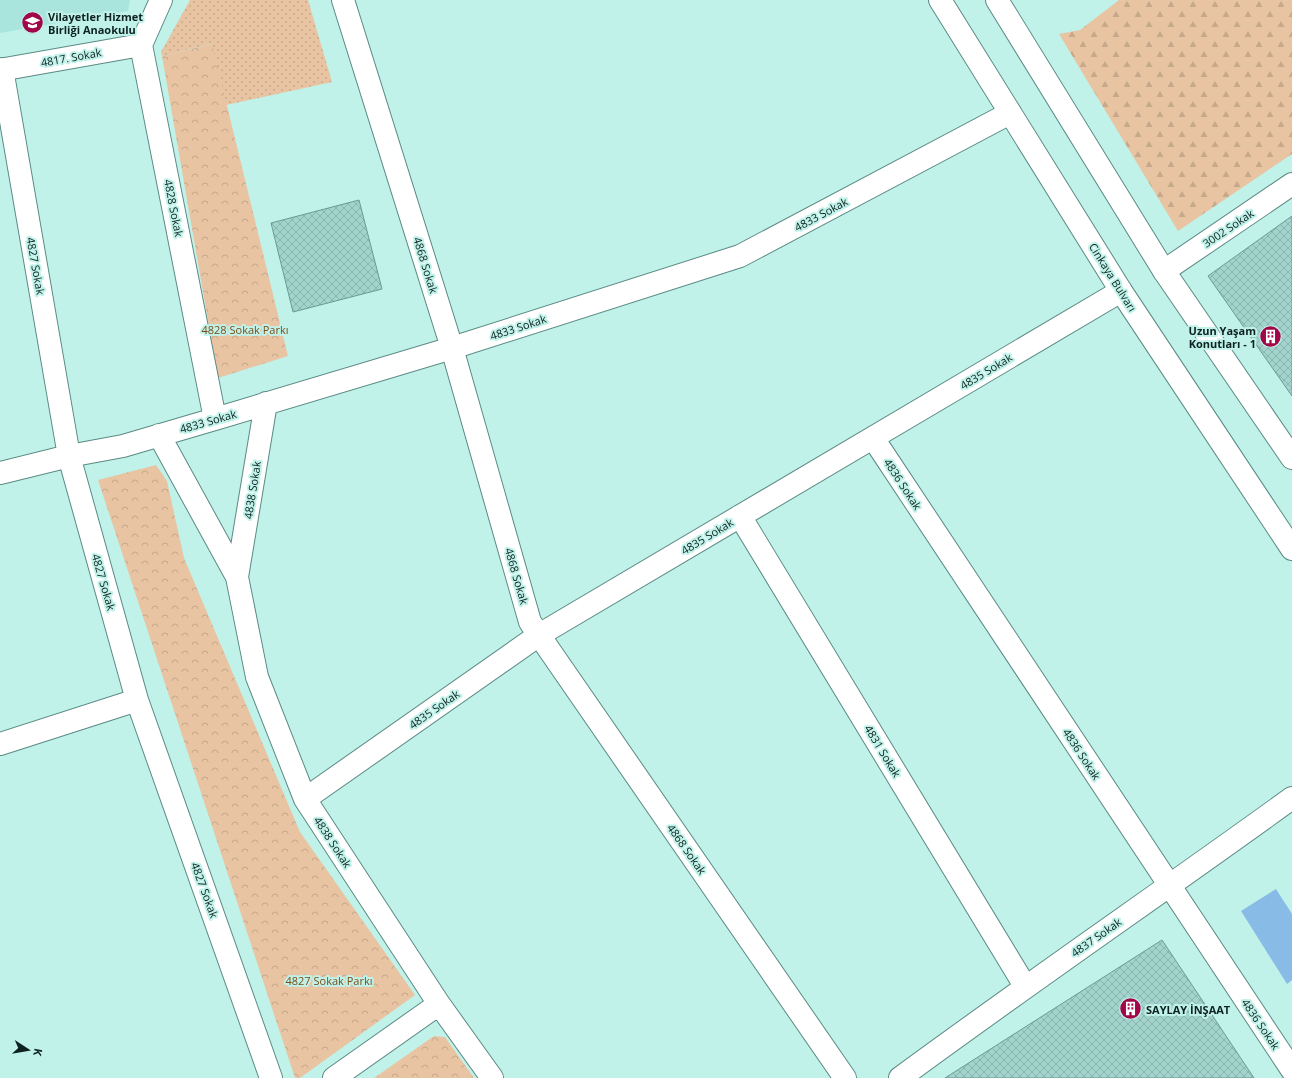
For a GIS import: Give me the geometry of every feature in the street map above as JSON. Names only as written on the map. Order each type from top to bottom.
[{"type":"street","points":[[141,45],[161,0]]},
{"type":"street","name":"4868 Sokak","points":[[343,0],[452,348],[530,622],[845,1078]]},
{"type":"street","name":"Cinkaya Bulvarı","points":[[940,0],[1121,291],[1292,549]]},
{"type":"street","points":[[997,0],[1164,271],[1292,458]]},
{"type":"street","name":"4817. Sokak","points":[[1,70],[141,45]]},
{"type":"street","name":"4828 Sokak","points":[[141,45],[216,419]]},
{"type":"street","name":"4827 Sokak","points":[[1,70],[69,456],[137,700],[271,1078]]},
{"type":"street","name":"4833 Sokak","points":[[0,473],[69,456],[123,446],[216,419],[452,348],[740,256],[1010,113]]},
{"type":"street","name":"3002 Sokak","points":[[1164,271],[1292,184]]},
{"type":"street","name":"4835 Sokak","points":[[305,799],[539,635],[1121,291]]},
{"type":"street","name":"4838 Sokak","points":[[237,577],[266,403]]},
{"type":"street","name":"4838 Sokak","points":[[159,435],[237,577],[257,677],[305,799],[439,1004],[492,1078]]},
{"type":"street","name":"4836 Sokak","points":[[872,438],[1292,1070]]},
{"type":"street","name":"4831 Sokak","points":[[740,516],[1025,986]]},
{"type":"street","points":[[0,744],[137,700]]},
{"type":"street","name":"4837 Sokak","points":[[900,1078],[1025,986],[1292,798]]},
{"type":"street","points":[[334,1078],[439,1004]]},
{"type":"shaded area","name":"Vilayetler Hizmet Birliği Anaokulu","points":[[0,0],[130,0],[128,11],[0,33]]},
{"type":"shaded area","points":[[1276,889],[1292,914],[1292,980],[1287,984],[1241,911]]},
{"type":"green space","points":[[190,0],[308,0],[332,82],[226,105],[211,44],[162,56],[161,52]]},
{"type":"green space","points":[[1119,0],[1292,0],[1292,154],[1178,231],[1059,34],[1080,30]]},
{"type":"green space","name":"4828 Sokak Parkı","points":[[212,44],[288,356],[218,378],[162,56]]},
{"type":"green space","name":"4827 Sokak Parkı","points":[[156,465],[167,481],[184,558],[300,832],[415,995],[300,1078],[295,1078],[98,480]]},
{"type":"green space","points":[[434,1036],[445,1037],[474,1078],[374,1078]]},
{"type":"building","points":[[359,200],[382,289],[293,312],[271,223]]},
{"type":"building","name":"Uzun Yaşam Konutları - 1","points":[[1292,216],[1292,396],[1208,276]]},
{"type":"building","name":"SAYLAY İNŞAAT","points":[[1162,940],[1254,1078],[945,1078]]},
{"type":"place","name":"Vilayetler Hizmet Birliği Anaokulu","points":[[32,22]]},
{"type":"place","name":"Uzun Yaşam Konutları - 1","points":[[1271,336]]},
{"type":"place","name":"SAYLAY İNŞAAT","points":[[1131,1009]]}]
